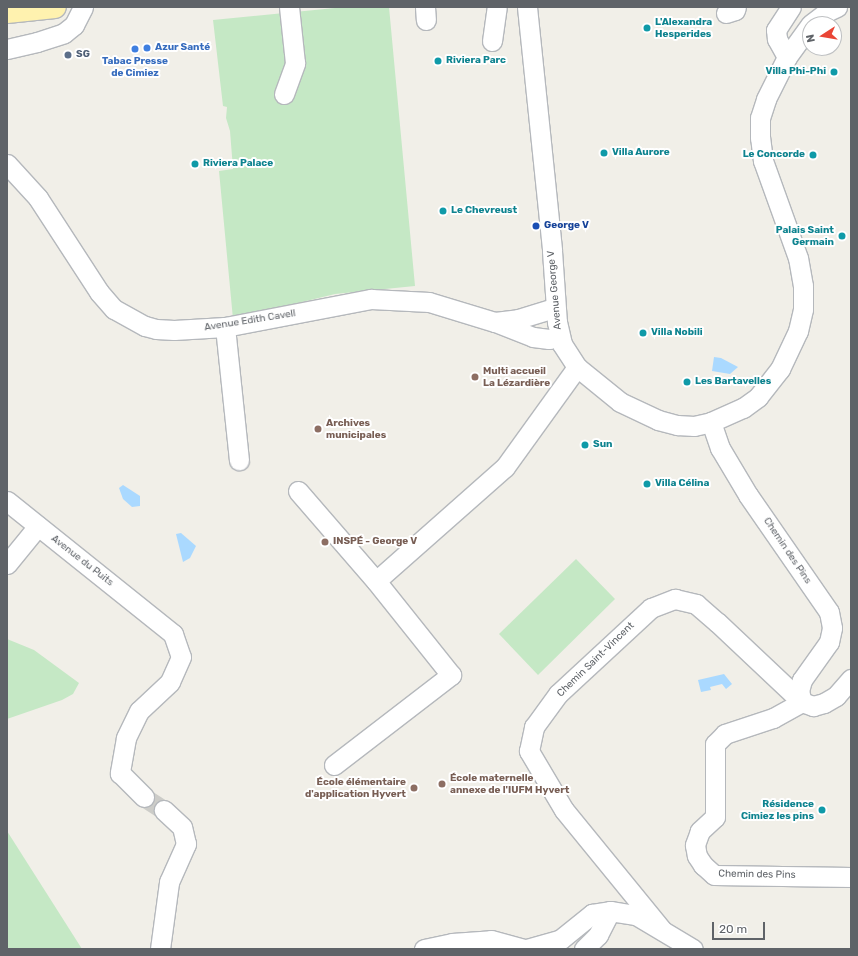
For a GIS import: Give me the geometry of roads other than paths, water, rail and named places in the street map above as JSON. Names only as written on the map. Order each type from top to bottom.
[{"type":"main road","points":[[18,9],[55,7]]},
{"type":"street","points":[[7,49],[54,37],[69,30],[77,20],[83,7]]},
{"type":"street","points":[[284,94],[295,63],[289,7]]},
{"type":"street","points":[[492,41],[497,7]]},
{"type":"street","name":"Avenue George V","points":[[527,7],[552,251],[555,308],[560,337],[568,355],[577,368],[620,402],[658,420],[677,425],[694,426],[711,422],[743,408],[758,397],[780,369],[798,331],[803,309],[803,286],[798,258],[770,184],[763,160],[760,138],[760,118],[766,99],[787,57],[802,35]]},
{"type":"street","points":[[787,57],[777,38],[776,30],[791,7]]},
{"type":"street","name":"Avenue George V","points":[[821,16],[837,7]]},
{"type":"street","name":"Avenue Edith Cavell","points":[[7,164],[38,198],[86,274],[114,309],[134,321],[156,329],[191,330],[225,327],[371,299],[429,302],[495,322],[533,336],[549,339],[560,337]]},
{"type":"street","name":"Avenue Edith Cavell","points":[[495,322],[518,319],[555,308]]},
{"type":"street","points":[[225,327],[239,460]]},
{"type":"street","points":[[376,581],[505,467],[577,368]]},
{"type":"street","name":"Chemin des Pins","points":[[711,422],[720,448],[748,495],[829,612],[832,628],[829,642],[802,680],[799,691],[802,702],[773,718],[725,734],[715,744],[715,817],[700,831],[695,846],[697,856],[703,865],[714,875],[851,877]]},
{"type":"street","points":[[298,491],[376,581],[451,675],[334,765]]},
{"type":"street","name":"Avenue du Puits","points":[[7,501],[173,634],[181,657],[170,682],[139,711],[126,738],[120,773],[144,797]]},
{"type":"street","points":[[7,564],[38,526]]},
{"type":"street","name":"Chemin Saint-Vincent","points":[[662,930],[564,810],[529,751],[534,728],[558,694],[650,608],[675,599],[696,604],[802,702]]},
{"type":"street","points":[[802,702],[813,706],[824,704],[836,696],[851,679]]},
{"type":"street","points":[[160,949],[169,882],[186,844],[182,827],[164,810]]},
{"type":"street","points":[[584,949],[598,935],[610,911]]},
{"type":"street","points":[[424,949],[452,943],[494,944],[526,949],[562,939],[592,914],[610,911],[636,915],[690,948]]},
{"type":"water","points":[[714,357],[721,358],[738,367],[730,374],[712,371]]},
{"type":"water","points":[[123,485],[140,496],[140,506],[132,507],[123,499],[119,488]]},
{"type":"water","points":[[181,533],[196,546],[190,558],[183,562],[176,534]]},
{"type":"water","points":[[724,674],[732,684],[726,689],[722,684],[710,687],[711,690],[701,692],[698,680]]},
{"type":"tunnel","points":[[144,797],[164,810]]},
{"type":"place","name":"L'Alexandra Hesperides","points":[[647,28]]},
{"type":"place","name":"Azur Santé","points":[[147,48]]},
{"type":"place","name":"Tabac Presse de Cimiez","points":[[135,49]]},
{"type":"place","name":"SG","points":[[68,55]]},
{"type":"place","name":"Riviera Parc","points":[[438,61]]},
{"type":"place","name":"Villa Phi-Phi","points":[[834,72]]},
{"type":"place","name":"Villa Aurore","points":[[604,153]]},
{"type":"place","name":"Le Concorde","points":[[813,155]]},
{"type":"place","name":"Riviera Palace","points":[[195,164]]},
{"type":"place","name":"Le Chevreust","points":[[443,211]]},
{"type":"place","name":"George V","points":[[536,226]]},
{"type":"place","name":"Palais Saint Germain","points":[[842,236]]},
{"type":"place","name":"Villa Nobili","points":[[643,333]]},
{"type":"place","name":"Multi accueil La Lézardière","points":[[475,377]]},
{"type":"place","name":"Les Bartavelles","points":[[687,382]]},
{"type":"place","name":"Archives municipales","points":[[318,429]]},
{"type":"place","name":"Sun","points":[[585,445]]},
{"type":"place","name":"Villa Célina","points":[[647,484]]},
{"type":"place","name":"INSPÉ - George V","points":[[325,542]]},
{"type":"place","name":"École maternelle annexe de l'IUFM Hyvert","points":[[442,784]]},
{"type":"place","name":"École élémentaire d'application Hyvert","points":[[414,788]]},
{"type":"place","name":"Résidence Cimiez les pins","points":[[822,810]]}]
